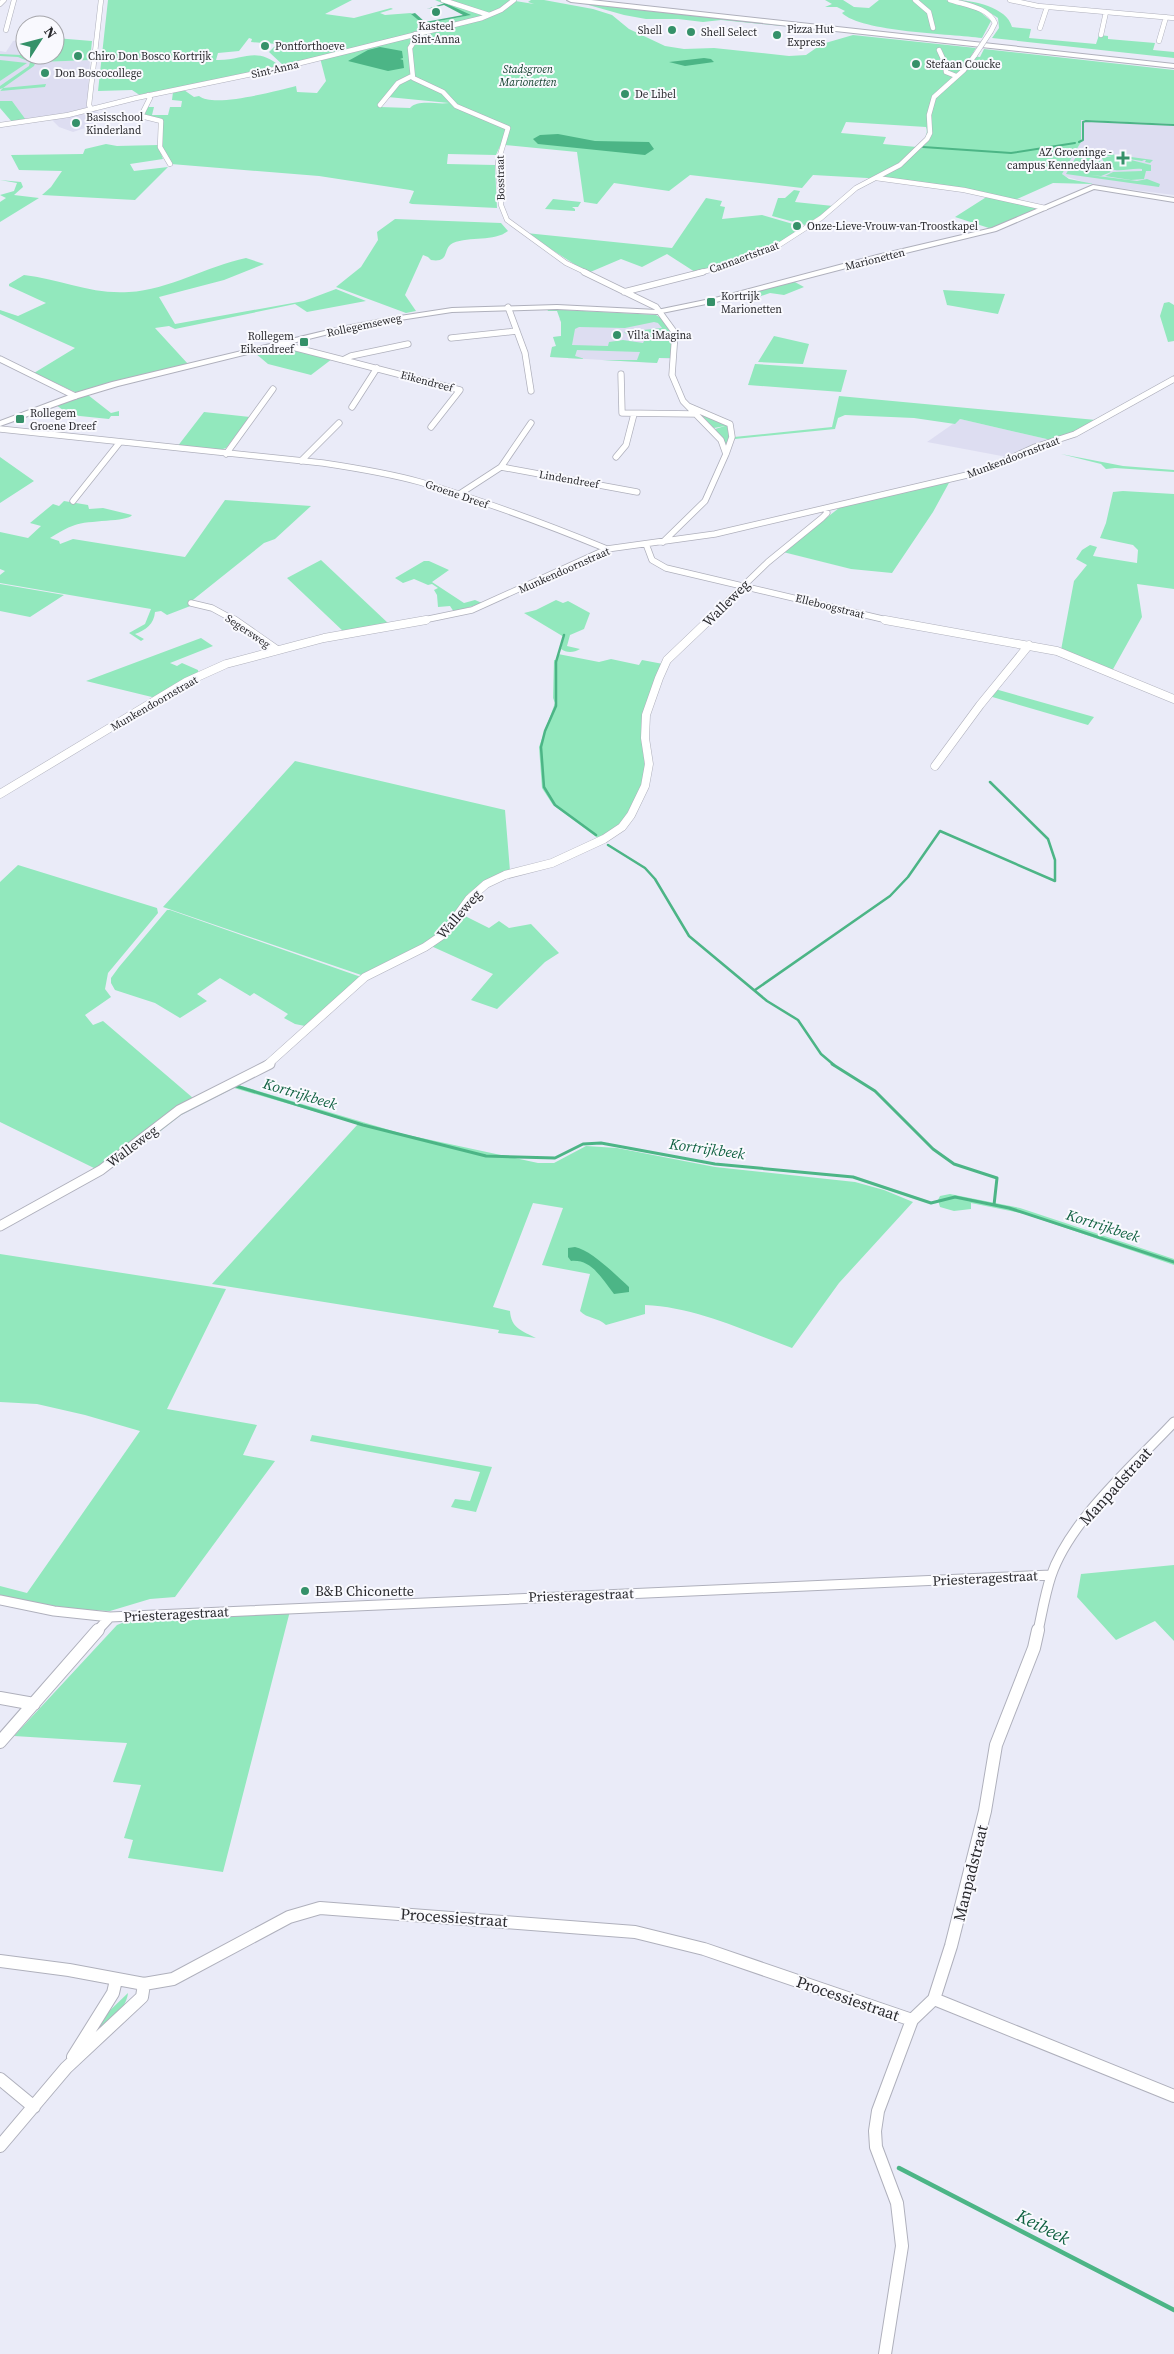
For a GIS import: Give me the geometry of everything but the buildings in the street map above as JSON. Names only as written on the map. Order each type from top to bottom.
[{"type":"highway","points":[[566,0],[891,33],[1174,66]]},
{"type":"highway","points":[[606,0],[931,32],[1174,62]]},
{"type":"highway","points":[[852,34],[931,32]]},
{"type":"street","points":[[0,4],[4,0]]},
{"type":"street","points":[[6,30],[14,0]]},
{"type":"street","points":[[0,125],[91,107],[101,0]]},
{"type":"street","points":[[443,0],[489,16]]},
{"type":"street","name":"Sint-Anna","points":[[91,107],[280,69],[326,54],[489,16],[514,0]]},
{"type":"street","points":[[915,0],[927,9],[931,32]]},
{"type":"street","name":"Cannaertstraat","points":[[624,292],[726,266],[779,245],[822,218],[856,188],[900,166],[927,139],[930,133],[929,115],[932,101],[938,91],[975,56],[995,23],[990,14],[950,0]]},
{"type":"street","points":[[1010,0],[1048,7],[1174,18]]},
{"type":"street","points":[[1040,28],[1048,7]]},
{"type":"street","points":[[1101,35],[1106,12]]},
{"type":"street","points":[[1158,41],[1166,18]]},
{"type":"street","points":[[380,105],[398,83],[412,76],[410,48],[417,37],[415,34]]},
{"type":"street","points":[[939,50],[945,63],[946,72],[956,76]]},
{"type":"street","name":"Bosstraat","points":[[412,76],[443,92],[453,104],[481,118],[508,128],[498,153],[501,205],[507,220],[566,263],[656,307],[660,312]]},
{"type":"street","points":[[148,96],[150,98],[141,116],[161,121],[160,147],[170,164]]},
{"type":"street","points":[[876,178],[964,190],[1045,208]]},
{"type":"street","name":"Marionetten","points":[[660,312],[716,300],[880,257],[994,230],[1085,190],[1096,189],[1148,198],[1151,203],[1164,200],[1174,202]]},
{"type":"street","points":[[508,307],[525,353],[531,391]]},
{"type":"street","name":"Rollegemseweg","points":[[1,425],[76,396],[281,344],[386,320],[452,310],[508,307],[660,312]]},
{"type":"street","points":[[660,312],[675,333],[672,375],[678,394],[686,405],[721,440],[726,454]]},
{"type":"street","points":[[451,338],[517,331]]},
{"type":"street","name":"Eikendreef","points":[[281,344],[460,390],[430,427]]},
{"type":"street","points":[[343,360],[351,356],[408,344]]},
{"type":"street","points":[[0,359],[76,396]]},
{"type":"street","points":[[352,407],[377,368]]},
{"type":"street","points":[[621,374],[622,414],[695,414]]},
{"type":"street","name":"Munkendoornstraat","points":[[0,794],[186,682],[226,664],[324,638],[464,612],[498,599],[607,549],[715,534],[826,510],[989,468],[1035,447],[1081,431],[1174,379]]},
{"type":"street","points":[[226,454],[273,389]]},
{"type":"street","points":[[663,542],[705,501],[724,463],[732,437],[730,424],[686,405]]},
{"type":"street","points":[[616,457],[626,445],[634,414]]},
{"type":"street","points":[[300,460],[340,422]]},
{"type":"street","points":[[458,495],[501,466],[532,423]]},
{"type":"street","name":"Groene Dreef","points":[[1,425],[27,432],[226,454],[300,460],[374,471],[420,482],[569,533],[607,549]]},
{"type":"street","points":[[73,501],[120,442]]},
{"type":"street","name":"Lindendreef","points":[[501,466],[637,492]]},
{"type":"street","name":"Walleweg","points":[[0,1226],[101,1170],[179,1110],[271,1063],[365,977],[425,947],[444,934],[466,903],[486,884],[505,875],[552,863],[604,839],[622,827],[631,815],[646,786],[649,764],[644,738],[646,715],[659,678],[668,660],[774,556],[822,518],[828,512],[826,510]]},
{"type":"street","name":"Elleboogstraat","points":[[646,544],[654,564],[886,620],[1057,651],[1174,700]]},
{"type":"street","name":"Segersweg","points":[[191,603],[204,605],[227,615],[276,650]]},
{"type":"street","points":[[935,766],[980,705],[1029,645]]},
{"type":"street","name":"Manpadstraat","points":[[885,2354],[902,2246],[896,2203],[876,2146],[875,2131],[878,2110],[912,2020],[934,1999],[951,1946],[986,1811],[996,1745],[1034,1648],[1051,1575],[1070,1538],[1090,1512],[1174,1422]]},
{"type":"street","name":"Priesteragestraat","points":[[0,1600],[54,1610],[110,1617],[607,1594],[809,1587],[1038,1574],[1051,1575]]},
{"type":"street","name":"Priesteragestraat","points":[[0,1742],[110,1617]]},
{"type":"street","points":[[0,1698],[34,1704]]},
{"type":"street","name":"Processiestraat","points":[[0,1961],[69,1970],[144,1984],[173,1979],[289,1917],[320,1908],[635,1932],[704,1949],[912,2020]]},
{"type":"street","points":[[0,2146],[66,2068],[113,1993],[116,1980]]},
{"type":"street","points":[[66,2068],[142,1997],[144,1984]]},
{"type":"street","points":[[934,1999],[1174,2096]]},
{"type":"street","points":[[0,2080],[34,2107]]},
{"type":"shaded area","points":[[445,3],[471,15],[423,24],[411,14],[415,13],[425,22],[463,15],[444,5],[427,9]]},
{"type":"shaded area","name":"Don Boscocollege","points":[[15,41],[15,65],[65,65],[65,61],[90,60],[87,109],[26,120],[6,102],[0,101],[0,91],[18,87],[0,90],[0,51],[6,52]]},
{"type":"shaded area","points":[[380,47],[402,51],[403,58],[400,59],[403,60],[404,68],[388,71],[348,61],[368,50]]},
{"type":"shaded area","points":[[711,59],[714,62],[685,66],[669,62]]},
{"type":"shaded area","name":"Basisschool Kinderland","points":[[94,110],[109,120],[85,125],[88,127],[73,132],[59,127],[51,119]]},
{"type":"shaded area","name":"AZ Groeninge - campus Kennedylaan","points":[[1081,120],[1174,124],[1174,195],[1094,185],[1064,176],[1062,174],[1081,142]]},
{"type":"shaded area","points":[[558,134],[595,141],[649,142],[654,149],[645,155],[538,144],[533,139],[540,135]]},
{"type":"shaded area","name":"Vil!a iMagina","points":[[605,311],[653,314],[661,318],[670,359],[659,358],[657,363],[550,357],[552,347],[556,346],[553,337],[561,336],[561,322],[559,319]]},
{"type":"shaded area","points":[[960,419],[1051,440],[1007,457],[927,442]]},
{"type":"shaded area","points":[[575,1247],[588,1253],[603,1264],[629,1287],[629,1292],[614,1294],[601,1276],[591,1267],[585,1263],[571,1261],[568,1257],[568,1248]]},
{"type":"green space","name":"Stadsgroen Marionetten","points":[[108,0],[352,0],[325,14],[354,18],[391,8],[393,9],[380,13],[385,15],[411,13],[423,24],[470,15],[435,0],[509,0],[534,4],[528,2],[531,0],[544,0],[593,9],[612,15],[629,29],[665,46],[684,49],[714,48],[789,56],[806,55],[822,44],[853,35],[976,48],[971,56],[980,57],[984,49],[1174,70],[1174,124],[1081,120],[1081,142],[1062,174],[1069,179],[1094,184],[1053,183],[1015,200],[885,179],[813,175],[802,188],[690,175],[669,191],[614,183],[597,204],[584,202],[577,152],[505,145],[500,146],[496,155],[448,154],[447,164],[495,165],[497,208],[412,204],[409,203],[414,191],[319,176],[171,164],[161,147],[163,122],[144,115],[148,107],[154,107],[152,115],[168,115],[170,107],[181,107],[182,101],[172,100],[173,92],[184,90],[194,97],[199,96],[218,100],[246,97],[296,86],[297,92],[317,93],[326,81],[320,58],[284,66],[269,52],[277,44],[251,42],[252,39],[249,38],[239,51],[218,53],[216,60],[257,55],[272,60],[281,67],[141,96],[132,90],[98,91]],"holes":[[[388,97],[449,103],[423,103],[413,105],[410,108],[380,107]],[[846,122],[926,127],[927,133],[917,147],[883,144],[886,137],[841,133]]]},
{"type":"green space","points":[[825,0],[843,0],[854,7],[869,8],[879,0],[946,0],[978,10],[991,21],[982,38],[908,31],[868,24],[852,19],[842,13],[845,11],[837,7],[825,7],[832,4]]},
{"type":"green space","points":[[955,0],[979,3],[996,10],[1009,20],[1012,27],[1031,29],[1029,38],[1096,44],[1099,35],[1108,36],[1108,39],[1155,43],[1153,50],[1174,52],[1174,58],[992,38],[999,28],[998,18],[986,10]]},
{"type":"green space","points":[[585,4],[824,30],[721,20],[703,22],[678,19],[646,19]]},
{"type":"green space","points":[[65,39],[92,41],[90,60],[65,61]]},
{"type":"green space","points":[[0,54],[15,55],[15,57],[0,56]]},
{"type":"green space","points":[[0,60],[15,62],[15,65],[24,65],[0,81]]},
{"type":"green space","points":[[34,65],[0,89],[0,86],[29,66]]},
{"type":"green space","points":[[46,84],[45,87],[0,91],[3,88]]},
{"type":"green space","points":[[0,101],[12,101],[26,120],[12,122],[0,108]]},
{"type":"green space","points":[[106,144],[117,146],[158,145],[163,159],[130,164],[134,171],[168,167],[135,200],[42,195],[51,187],[62,171],[19,170],[11,155],[83,154],[85,149]]},
{"type":"green space","points":[[1080,150],[1153,160],[1150,163],[1145,162],[1146,160],[1123,158],[1151,165],[1151,171],[1146,171],[1144,179],[1131,180],[1105,176],[1113,172],[1142,171],[1142,169],[1114,170],[1105,164],[1102,158],[1112,156],[1102,156],[1106,155],[1101,154],[1098,157],[1102,164],[1096,165],[1104,167],[1111,172],[1101,176],[1090,175],[1137,181],[1147,179],[1160,184],[1159,187],[1066,174]]},
{"type":"green space","points":[[0,180],[21,182],[23,187],[14,195],[39,198],[0,222],[0,202],[6,198],[0,195],[14,191],[17,183]]},
{"type":"green space","points":[[794,190],[800,191],[795,202],[833,206],[805,225],[772,216],[778,198],[785,198]]},
{"type":"green space","points":[[988,196],[1039,208],[992,229],[955,217]]},
{"type":"green space","points":[[706,198],[722,201],[720,206],[725,207],[722,219],[762,215],[793,224],[794,228],[800,228],[789,237],[764,251],[737,261],[695,272],[667,254],[642,267],[621,259],[588,273],[526,233],[672,248]]},
{"type":"green space","points":[[553,199],[581,202],[578,207],[572,207],[575,211],[545,209]]},
{"type":"green space","points":[[395,219],[501,223],[508,231],[496,237],[453,243],[441,259],[431,260],[423,255],[405,295],[416,311],[406,313],[336,287],[361,267],[378,240],[377,232]]},
{"type":"green space","points":[[246,258],[264,264],[224,280],[159,297],[175,324],[304,301],[336,289],[366,301],[307,312],[295,304],[175,329],[169,326],[155,328],[188,364],[77,393],[34,373],[75,348],[0,314],[0,310],[18,316],[46,303],[9,286],[9,284],[24,275],[89,289],[129,292],[159,287],[217,266]]},
{"type":"green space","points":[[793,281],[804,287],[784,295],[770,293],[755,298],[748,294]]},
{"type":"green space","points":[[943,290],[1005,294],[998,314],[947,305]]},
{"type":"green space","points":[[1169,302],[1174,305],[1174,341],[1168,342],[1160,316],[1164,303]]},
{"type":"green space","name":"Vil!a iMagina","points":[[547,309],[656,315],[661,318],[674,334],[671,358],[659,358],[657,363],[602,360],[637,360],[640,352],[577,350],[575,356],[585,359],[550,357],[552,347],[556,346],[553,337],[561,336],[561,322],[557,311],[548,311]],"holes":[[[654,322],[658,323],[662,328],[624,332],[629,336],[645,339],[643,343],[623,340],[609,342],[608,346],[572,345],[575,329],[579,327],[625,328]]]},
{"type":"green space","points":[[774,336],[809,344],[803,364],[758,362]]},
{"type":"green space","points":[[281,347],[332,359],[311,375],[268,364],[255,353]]},
{"type":"green space","points":[[755,364],[847,370],[841,392],[748,385]]},
{"type":"green space","points":[[88,395],[111,413],[119,411],[119,416],[111,416],[109,419],[70,415],[56,405]]},
{"type":"green space","points":[[839,396],[1096,420],[1071,434],[1051,440],[960,419],[955,424],[914,418],[845,415],[838,418],[835,429],[735,439],[734,437],[832,427]]},
{"type":"green space","points":[[695,409],[726,422],[731,434],[727,446],[715,429],[725,426],[714,428]]},
{"type":"green space","points":[[204,412],[250,417],[226,448],[220,450],[177,447]]},
{"type":"green space","points":[[1061,454],[1123,466],[1174,470],[1174,472],[1106,469],[1101,464]]},
{"type":"green space","points":[[0,457],[34,481],[0,503]]},
{"type":"green space","points":[[950,481],[933,512],[892,573],[851,569],[783,552],[839,508],[892,493]]},
{"type":"green space","points":[[1113,492],[1174,494],[1174,589],[1137,584],[1142,617],[1112,671],[1061,650],[1074,581],[1087,565],[1076,559],[1082,550],[1090,545],[1097,547],[1093,556],[1137,563],[1138,550],[1133,545],[1100,538],[1106,523]]},
{"type":"green space","points":[[225,500],[311,506],[275,539],[264,543],[189,603],[193,605],[167,615],[161,611],[155,612],[149,626],[135,634],[144,639],[141,641],[129,633],[145,624],[151,609],[0,583],[0,575],[5,571],[0,569],[0,532],[28,538],[41,526],[30,523],[53,504],[59,506],[64,501],[88,505],[89,509],[103,508],[132,515],[123,519],[88,522],[72,526],[50,538],[59,541],[60,544],[73,539],[185,557]]},
{"type":"green space","points":[[321,560],[389,624],[344,632],[287,578]]},
{"type":"green space","points":[[424,561],[429,561],[449,570],[432,582],[464,603],[475,600],[482,603],[454,612],[450,606],[438,607],[437,595],[434,590],[438,588],[432,584],[428,585],[414,579],[403,583],[395,578]]},
{"type":"green space","points":[[0,584],[64,595],[30,617],[0,611]]},
{"type":"green space","points":[[556,600],[563,603],[568,601],[590,613],[584,629],[570,635],[567,646],[580,649],[573,652],[561,649],[564,637],[524,613],[536,610]]},
{"type":"green space","points":[[201,638],[213,646],[170,663],[177,666],[182,663],[198,670],[198,673],[156,698],[86,681]]},
{"type":"green space","points":[[558,654],[599,662],[611,659],[639,665],[642,660],[663,664],[642,722],[641,736],[645,766],[641,789],[621,824],[599,839],[553,805],[542,788],[539,747],[555,703],[553,698],[554,660],[557,660]]},
{"type":"green space","points":[[995,689],[1094,717],[1088,725],[989,696]]},
{"type":"green space","points":[[295,761],[505,810],[510,871],[490,878],[469,893],[435,938],[364,976],[163,907]]},
{"type":"green space","points":[[18,865],[157,908],[158,913],[108,973],[105,989],[111,997],[85,1015],[93,1025],[103,1021],[193,1098],[96,1169],[0,1122],[0,882]]},
{"type":"green space","points":[[167,910],[361,977],[305,1026],[295,1024],[284,1018],[288,1014],[254,993],[250,996],[220,978],[197,994],[207,1001],[180,1018],[155,1003],[115,990],[111,983],[111,978],[119,967]]},
{"type":"green space","points":[[463,915],[489,928],[499,921],[509,928],[531,924],[559,953],[545,962],[497,1009],[471,1000],[493,974],[431,946],[451,931]]},
{"type":"green space","points":[[235,1084],[403,1134],[538,1163],[554,1163],[586,1146],[617,1148],[715,1167],[855,1182],[884,1190],[913,1202],[839,1283],[792,1348],[720,1321],[683,1310],[645,1305],[645,1314],[606,1325],[586,1315],[580,1311],[590,1274],[542,1265],[563,1208],[533,1203],[493,1307],[510,1311],[515,1325],[536,1338],[498,1333],[499,1330],[212,1284],[358,1124],[234,1088],[181,1115],[117,1165],[114,1164],[179,1113]]},
{"type":"green space","points":[[950,1194],[1020,1208],[1174,1259],[1174,1265],[1025,1214],[971,1203],[971,1209],[954,1211],[940,1207],[938,1200],[940,1196]]},
{"type":"green space","points":[[0,1254],[226,1289],[167,1409],[257,1425],[243,1455],[275,1461],[175,1597],[150,1599],[110,1611],[66,1609],[0,1596],[0,1586],[27,1593],[140,1431],[85,1415],[37,1404],[0,1402]]},
{"type":"green space","points":[[312,1435],[492,1467],[476,1512],[451,1507],[455,1499],[470,1501],[480,1472],[310,1441]]},
{"type":"green space","points":[[1174,1565],[1174,1641],[1155,1621],[1116,1640],[1077,1597],[1081,1574]]},
{"type":"green space","points":[[290,1611],[223,1872],[128,1858],[133,1840],[124,1838],[141,1785],[113,1782],[127,1743],[14,1736],[117,1625],[127,1621]]},
{"type":"green space","points":[[128,1993],[123,2007],[89,2041],[103,2017]]},
{"type":"waterway","points":[[1079,142],[1083,140],[1083,122],[1086,121],[1174,125]]},
{"type":"waterway","points":[[923,147],[1011,153],[1075,143]]},
{"type":"waterway","points":[[564,635],[556,662],[556,706],[545,731],[541,747],[544,787],[555,805],[596,835]]},
{"type":"waterway","points":[[755,990],[890,896],[908,877],[940,831],[1055,881],[1055,860],[1048,839],[990,782]]},
{"type":"waterway","points":[[608,845],[645,868],[655,879],[689,936],[767,1001],[798,1020],[821,1054],[834,1065]]},
{"type":"waterway","points":[[832,1064],[875,1091],[933,1149],[954,1164],[997,1178],[994,1205]]},
{"type":"waterway","name":"Kortrijkbeek","points":[[236,1086],[363,1125],[486,1156],[555,1158],[583,1144],[601,1143],[715,1164],[853,1177],[931,1203],[955,1197],[994,1205]]},
{"type":"waterway","name":"Kortrijkbeek","points":[[994,1205],[1009,1208],[1174,1262]]},
{"type":"waterway","name":"Keibeek","points":[[899,2168],[1174,2310]]},
{"type":"place","name":"Kasteel Sint-Anna","points":[[436,12]]},
{"type":"place","name":"Shell","points":[[672,30]]},
{"type":"place","name":"Shell Select","points":[[691,32]]},
{"type":"place","name":"Pizza Hut Express","points":[[777,35]]},
{"type":"place","name":"Pontforthoeve","points":[[265,46]]},
{"type":"place","name":"Chiro Don Bosco Kortrijk","points":[[78,56]]},
{"type":"place","name":"Stefaan Coucke","points":[[916,64]]},
{"type":"place","name":"Don Boscocollege","points":[[45,73]]},
{"type":"place","name":"De Libel","points":[[625,94]]},
{"type":"place","name":"Basisschool Kinderland","points":[[76,123]]},
{"type":"place","name":"AZ Groeninge - campus Kennedylaan","points":[[1123,158]]},
{"type":"place","name":"Onze-Lieve-Vrouw-van-Troostkapel","points":[[797,226]]},
{"type":"place","name":"Kortrijk Marionetten","points":[[711,302]]},
{"type":"place","name":"Vil!a iMagina","points":[[617,335]]},
{"type":"place","name":"Rollegem Eikendreef","points":[[304,342]]},
{"type":"place","name":"Rollegem Groene Dreef","points":[[20,419]]},
{"type":"place","name":"B&B Chiconette","points":[[305,1591]]}]
